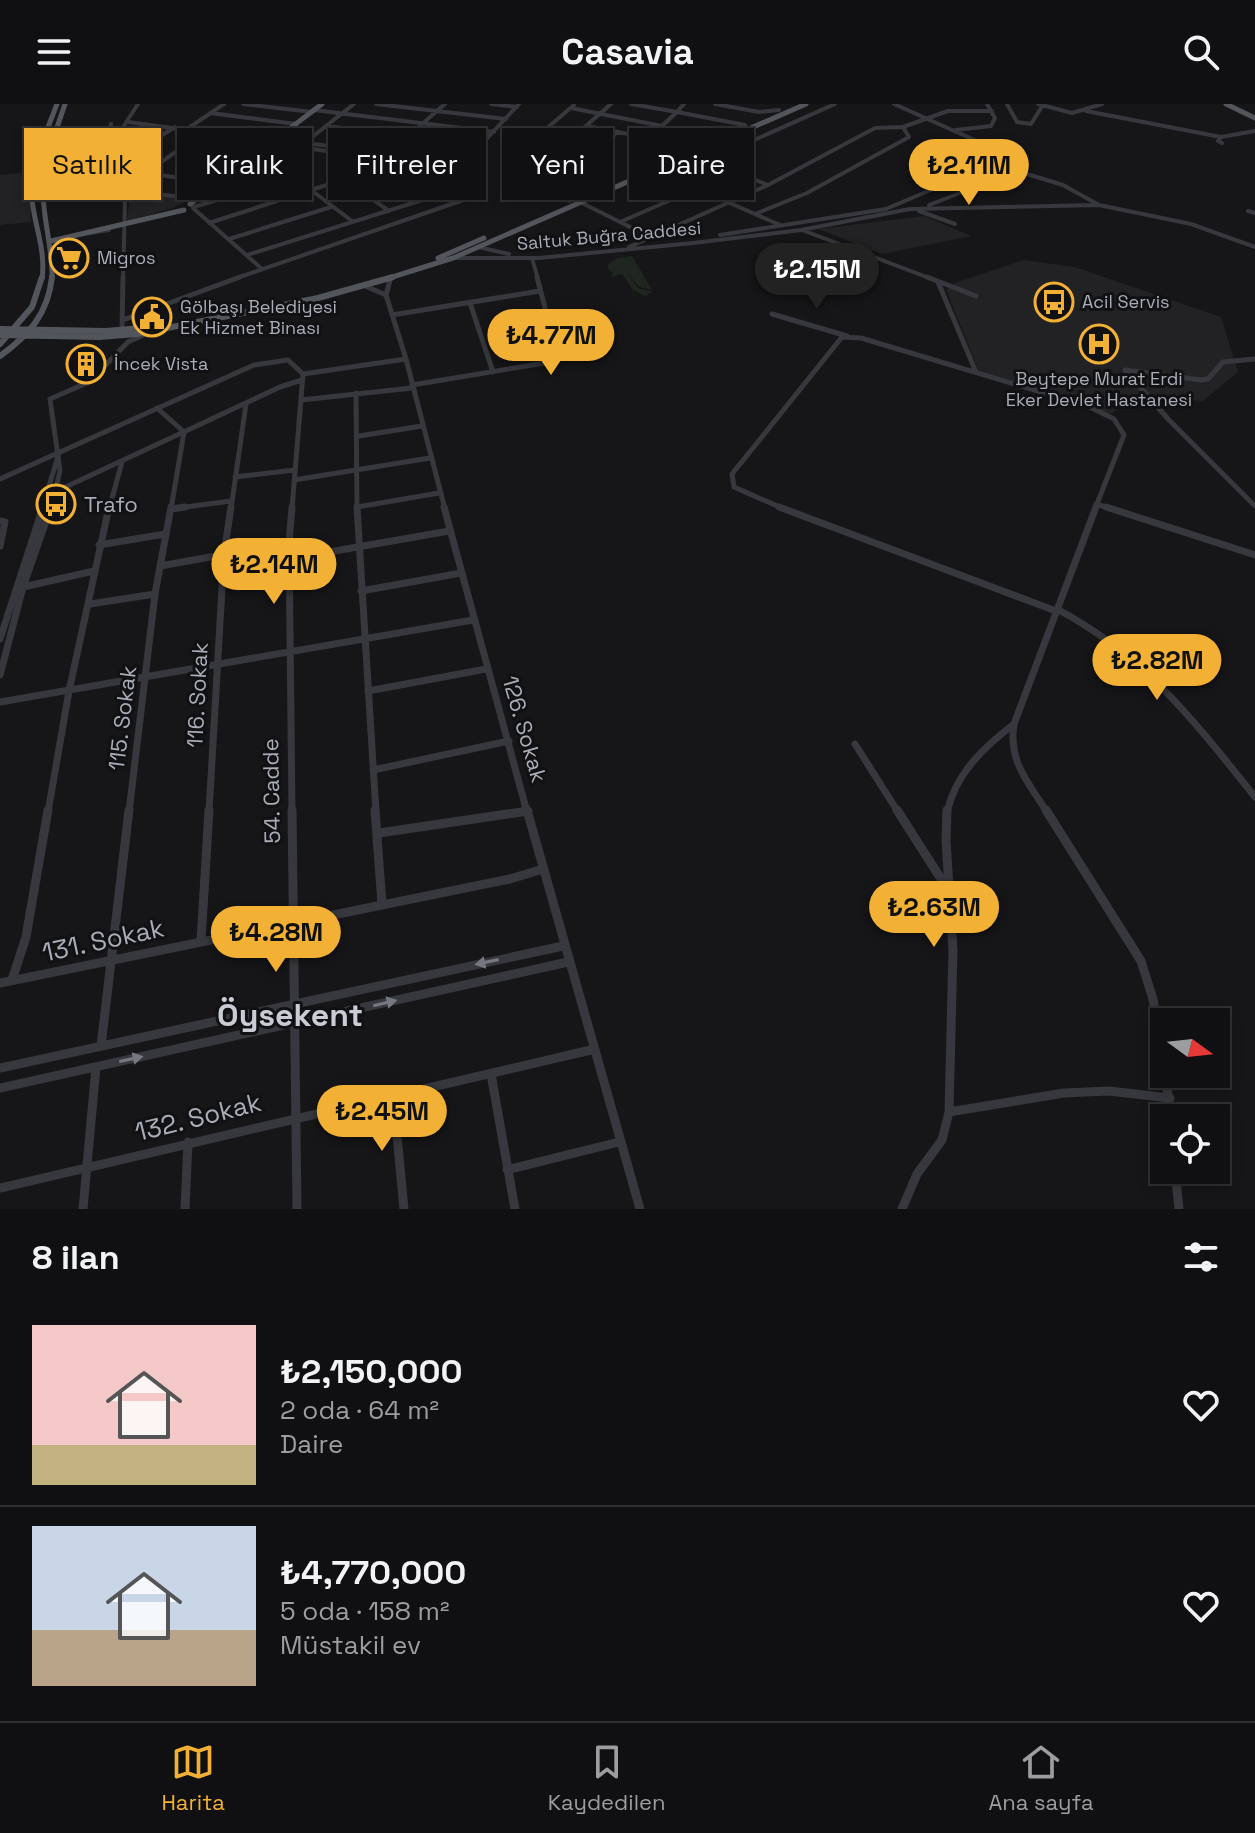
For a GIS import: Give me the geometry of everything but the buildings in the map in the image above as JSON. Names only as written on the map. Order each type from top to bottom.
[{"type":"main road","points":[[15,328],[40,296],[33,184],[37,161],[57,104]]},
{"type":"main road","points":[[0,356],[27,336],[46,312],[54,250],[43,184],[65,104]]},
{"type":"main road","points":[[291,128],[322,104]]},
{"type":"main road","points":[[738,128],[761,114],[793,104]]},
{"type":"main road","points":[[3,333],[102,337],[150,332],[390,280],[453,258],[474,245],[490,242],[806,104]]},
{"type":"main road","points":[[1226,104],[1255,116]]},
{"type":"main road","points":[[1236,104],[1255,116]]},
{"type":"main road","points":[[3,333],[15,328],[122,330],[343,287],[398,272],[474,245],[629,175]]},
{"type":"main road","points":[[51,241],[189,208],[200,200]]},
{"type":"main road","points":[[446,255],[453,258]]},
{"type":"main road","points":[[46,312],[48,322],[61,330]]},
{"type":"main road","points":[[0,344],[3,333]]},
{"type":"main road","points":[[8,351],[54,336]]},
{"type":"street","points":[[124,128],[138,104]]},
{"type":"street","points":[[188,128],[224,104]]},
{"type":"street","points":[[243,104],[494,132]]},
{"type":"street","points":[[312,137],[354,104]]},
{"type":"street","points":[[376,104],[506,119]]},
{"type":"street","points":[[423,109],[430,104]]},
{"type":"street","points":[[419,128],[445,104]]},
{"type":"street","points":[[491,104],[518,105]]},
{"type":"street","points":[[547,128],[575,104]]},
{"type":"street","points":[[584,128],[611,104]]},
{"type":"street","points":[[631,104],[745,125]]},
{"type":"street","points":[[571,108],[662,126],[684,104]]},
{"type":"street","points":[[715,104],[761,114]]},
{"type":"street","points":[[754,140],[835,104]]},
{"type":"street","points":[[894,104],[979,142],[1017,171],[1063,185],[1099,205],[1191,224],[1255,247]]},
{"type":"street","points":[[987,104],[995,118],[993,125]]},
{"type":"street","points":[[1007,104],[1017,122],[1031,124],[1042,104],[1065,112],[1086,111],[1221,137],[1255,131]]},
{"type":"street","points":[[1086,111],[1104,104]]},
{"type":"street","points":[[486,140],[518,105]]},
{"type":"street","points":[[399,120],[414,108]]},
{"type":"street","points":[[277,122],[293,110]]},
{"type":"street","points":[[629,247],[726,201],[768,185],[875,128],[903,127],[948,111],[992,111]]},
{"type":"street","points":[[210,113],[296,124]]},
{"type":"street","points":[[128,122],[181,128]]},
{"type":"street","points":[[110,128],[111,124]]},
{"type":"street","points":[[140,128],[146,124]]},
{"type":"street","points":[[940,125],[993,125]]},
{"type":"street","points":[[954,130],[993,125]]},
{"type":"street","points":[[326,126],[341,128]]},
{"type":"street","points":[[586,126],[629,134]]},
{"type":"street","points":[[161,137],[175,127]]},
{"type":"street","points":[[755,214],[807,193],[900,142],[909,135],[903,127]]},
{"type":"street","points":[[613,136],[617,132]]},
{"type":"street","points":[[1221,137],[1218,141],[1222,143]]},
{"type":"street","points":[[313,149],[328,151]]},
{"type":"street","name":"Saltuk Buğra Caddesi","points":[[453,258],[532,258],[799,227],[897,205],[1001,160]]},
{"type":"street","points":[[910,209],[951,199],[1017,171]]},
{"type":"street","points":[[161,175],[176,177]]},
{"type":"street","points":[[754,179],[768,185]]},
{"type":"street","points":[[211,224],[328,187]]},
{"type":"street","points":[[314,192],[353,222]]},
{"type":"street","points":[[122,330],[124,200]]},
{"type":"street","points":[[189,208],[217,200]]},
{"type":"street","points":[[374,200],[389,211]]},
{"type":"street","points":[[247,255],[422,200]]},
{"type":"street","points":[[123,320],[463,200]]},
{"type":"street","points":[[620,222],[669,200]]},
{"type":"street","points":[[726,201],[782,226]]},
{"type":"street","points":[[580,202],[650,237]]},
{"type":"street","points":[[897,205],[955,224]]},
{"type":"street","name":"Saltuk Buğra Caddesi","points":[[474,245],[499,253],[540,254],[629,247],[789,225],[809,228],[910,209],[1099,205]]},
{"type":"street","points":[[229,239],[331,207]]},
{"type":"street","points":[[189,208],[262,269]]},
{"type":"street","points":[[1248,211],[1255,213]]},
{"type":"street","points":[[340,241],[353,222]]},
{"type":"street","points":[[799,227],[977,295]]},
{"type":"street","points":[[809,228],[941,281],[977,373]]},
{"type":"street","points":[[490,242],[491,248],[499,253]]},
{"type":"street","points":[[39,252],[54,250]]},
{"type":"street","points":[[301,400],[553,362],[558,358],[532,258]]},
{"type":"street","points":[[365,286],[386,295],[390,280]]},
{"type":"street","points":[[392,315],[540,291]]},
{"type":"street","name":"126. Sokak","points":[[386,295],[406,359],[486,669],[640,1209]]},
{"type":"street","points":[[470,303],[493,372]]},
{"type":"street","points":[[772,314],[1088,406],[1114,419],[1124,435],[1014,724],[1011,744],[1018,766],[1141,961],[1154,1008]]},
{"type":"street","points":[[0,675],[23,587],[57,491],[60,451],[50,399],[89,382],[128,342],[150,332]]},
{"type":"street","points":[[849,337],[838,340],[732,474],[734,487],[744,494],[873,545],[1057,610],[1104,633],[1146,666],[1255,797]]},
{"type":"street","points":[[57,491],[302,377],[406,359]]},
{"type":"street","points":[[1255,359],[1223,362],[1208,379],[1201,380],[1125,370],[1169,420],[1255,506]]},
{"type":"street","points":[[0,479],[254,365],[288,360],[296,365],[302,377]]},
{"type":"street","name":"54. Cadde","points":[[297,1209],[298,1116],[292,1005],[289,543],[302,377]]},
{"type":"street","points":[[356,393],[359,436],[357,546],[382,904]]},
{"type":"street","name":"116. Sokak","points":[[201,941],[224,554],[246,404]]},
{"type":"street","points":[[157,408],[184,432]]},
{"type":"street","points":[[359,436],[422,426]]},
{"type":"street","name":"115. Sokak","points":[[101,1046],[162,538],[171,509],[184,432]]},
{"type":"street","points":[[0,639],[17,578],[48,489],[51,465],[60,451]]},
{"type":"street","points":[[294,480],[430,458]]},
{"type":"street","points":[[12,980],[26,937],[69,691],[90,604],[99,545],[122,462]]},
{"type":"street","points":[[235,477],[295,470]]},
{"type":"street","points":[[357,507],[439,493]]},
{"type":"street","points":[[171,509],[231,501]]},
{"type":"street","points":[[1096,504],[1255,555]]},
{"type":"street","points":[[0,521],[5,522],[6,529],[0,546]]},
{"type":"street","points":[[289,559],[449,531]]},
{"type":"street","points":[[99,545],[162,538]]},
{"type":"street","points":[[160,566],[289,543]]},
{"type":"street","points":[[23,587],[94,571]]},
{"type":"street","points":[[361,591],[461,573]]},
{"type":"street","points":[[90,604],[155,594]]},
{"type":"street","points":[[0,702],[473,620]]},
{"type":"street","points":[[368,691],[486,669]]},
{"type":"street","points":[[902,1209],[917,1174],[942,1140],[949,1112],[949,885],[946,832],[954,788],[988,743],[1014,724]]},
{"type":"street","points":[[373,770],[509,741]]},
{"type":"street","points":[[855,744],[943,882],[949,885]]},
{"type":"street","points":[[379,833],[528,811]]},
{"type":"street","name":"131. Sokak","points":[[0,983],[510,879],[543,869]]},
{"type":"street","points":[[0,1068],[563,946]]},
{"type":"street","points":[[0,1088],[568,962]]},
{"type":"street","name":"132. Sokak","points":[[0,1188],[595,1049]]},
{"type":"street","points":[[83,1209],[96,1067]]},
{"type":"street","points":[[491,1074],[515,1209]]},
{"type":"street","points":[[1168,1088],[1170,1104]]},
{"type":"street","points":[[949,1112],[1064,1093],[1109,1091],[1170,1098]]},
{"type":"street","points":[[393,1094],[404,1209]]},
{"type":"street","points":[[185,1209],[188,1142]]},
{"type":"street","points":[[507,1170],[619,1142]]},
{"type":"street","points":[[1176,1184],[1179,1209]]},
{"type":"shaded area","points":[[24,173],[24,200],[30,200],[31,222],[0,225],[0,175]]},
{"type":"shaded area","points":[[161,195],[190,200],[127,221],[128,200],[161,200]]},
{"type":"shaded area","points":[[924,216],[972,236],[882,254],[818,229]]},
{"type":"shaded area","points":[[632,256],[652,290],[639,287],[626,271],[638,288],[653,292],[645,296],[633,290],[622,274],[611,277],[613,272],[607,265],[618,258]]},
{"type":"shaded area","name":"Beytepe Murat Erdi Eker Devlet Hastanesi","points":[[1023,260],[1075,267],[1221,317],[1238,372],[1203,401],[1160,398],[1128,401],[1112,414],[979,371],[946,290],[955,283]]},
{"type":"place","name":"Migros","points":[[69,258]]},
{"type":"place","name":"Acil Servis","points":[[1054,302]]},
{"type":"place","name":"Gölbaşı Belediyesi Ek Hizmet Binası","points":[[152,317]]},
{"type":"place","name":"Beytepe Murat Erdi Eker Devlet Hastanesi","points":[[1099,344]]},
{"type":"place","name":"İncek Vista","points":[[86,364]]},
{"type":"place","name":"Trafo","points":[[56,504]]},
{"type":"district","name":"Öysekent","points":[[290,1015]]}]
